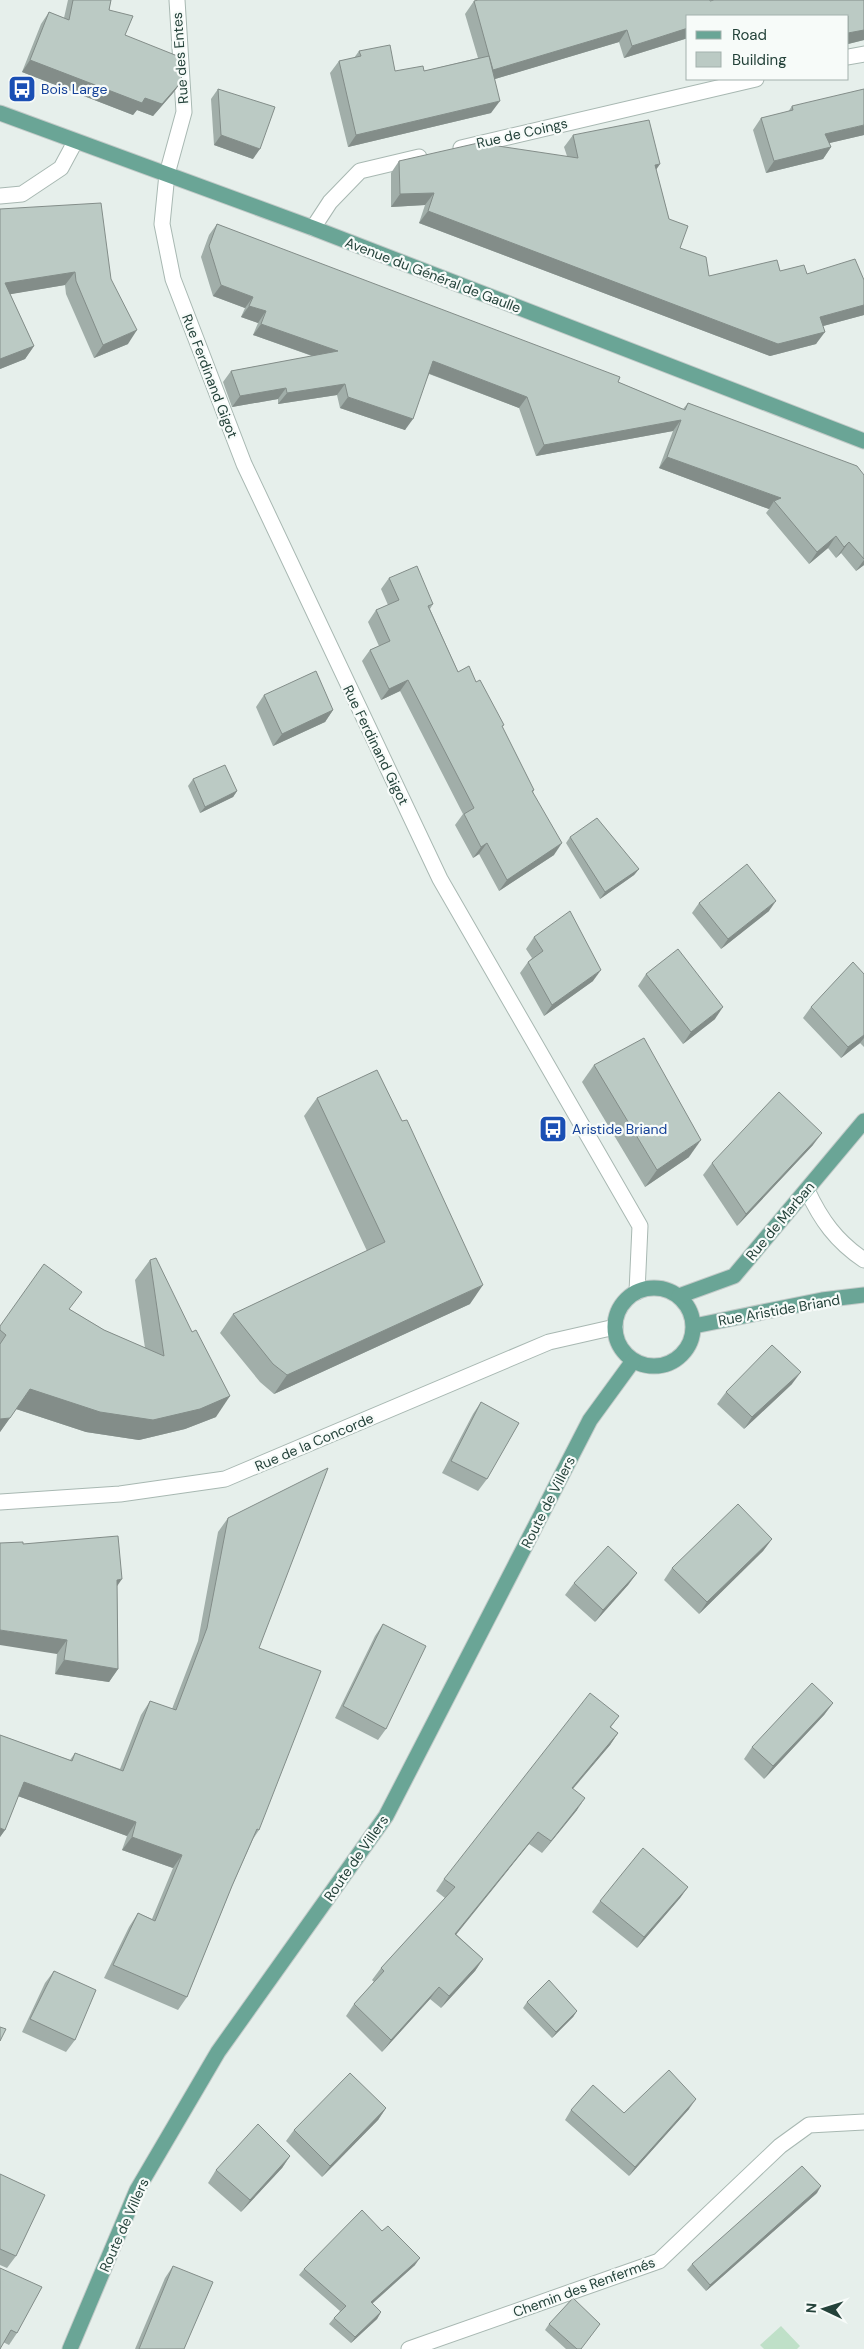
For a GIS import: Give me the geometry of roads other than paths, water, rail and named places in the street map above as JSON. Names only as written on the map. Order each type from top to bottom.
[{"type":"main road","name":"Avenue du Général de Gaulle","points":[[0,113],[313,228],[864,441]]},
{"type":"main road","name":"Rue de Marban","points":[[679,1296],[734,1276],[864,1121]]},
{"type":"main road","points":[[659,1288],[679,1296],[692,1314],[694,1326],[693,1338],[688,1349],[679,1358],[669,1364],[657,1367],[645,1366],[634,1361],[623,1352],[617,1340],[615,1327],[621,1306],[637,1292],[659,1288]]},
{"type":"main road","name":"Rue Aristide Briand","points":[[694,1326],[822,1300],[864,1295]]},
{"type":"main road","name":"Route de Villers","points":[[70,2349],[137,2190],[218,2052],[386,1816],[590,1420],[634,1361]]},
{"type":"street","name":"Rue des Entes","points":[[167,174],[184,112],[177,0]]},
{"type":"street","points":[[849,58],[864,54]]},
{"type":"street","name":"Rue de Coings","points":[[313,228],[330,202],[360,171],[752,80]]},
{"type":"street","points":[[0,196],[22,194],[61,168],[75,142]]},
{"type":"street","name":"Rue Ferdinand Gigot","points":[[167,174],[162,224],[174,279],[244,464],[440,879],[640,1226],[637,1292]]},
{"type":"street","points":[[807,1190],[817,1210],[844,1246],[864,1260]]},
{"type":"street","name":"Rue de la Concorde","points":[[0,1502],[120,1494],[225,1479],[550,1342],[615,1327]]},
{"type":"street","name":"Chemin des Renfermés","points":[[409,2349],[659,2261],[780,2146],[810,2125],[864,2122]]},
{"type":"place","name":"Bois Large","points":[[22,89]]},
{"type":"place","name":"Aristide Briand","points":[[553,1129]]}]
